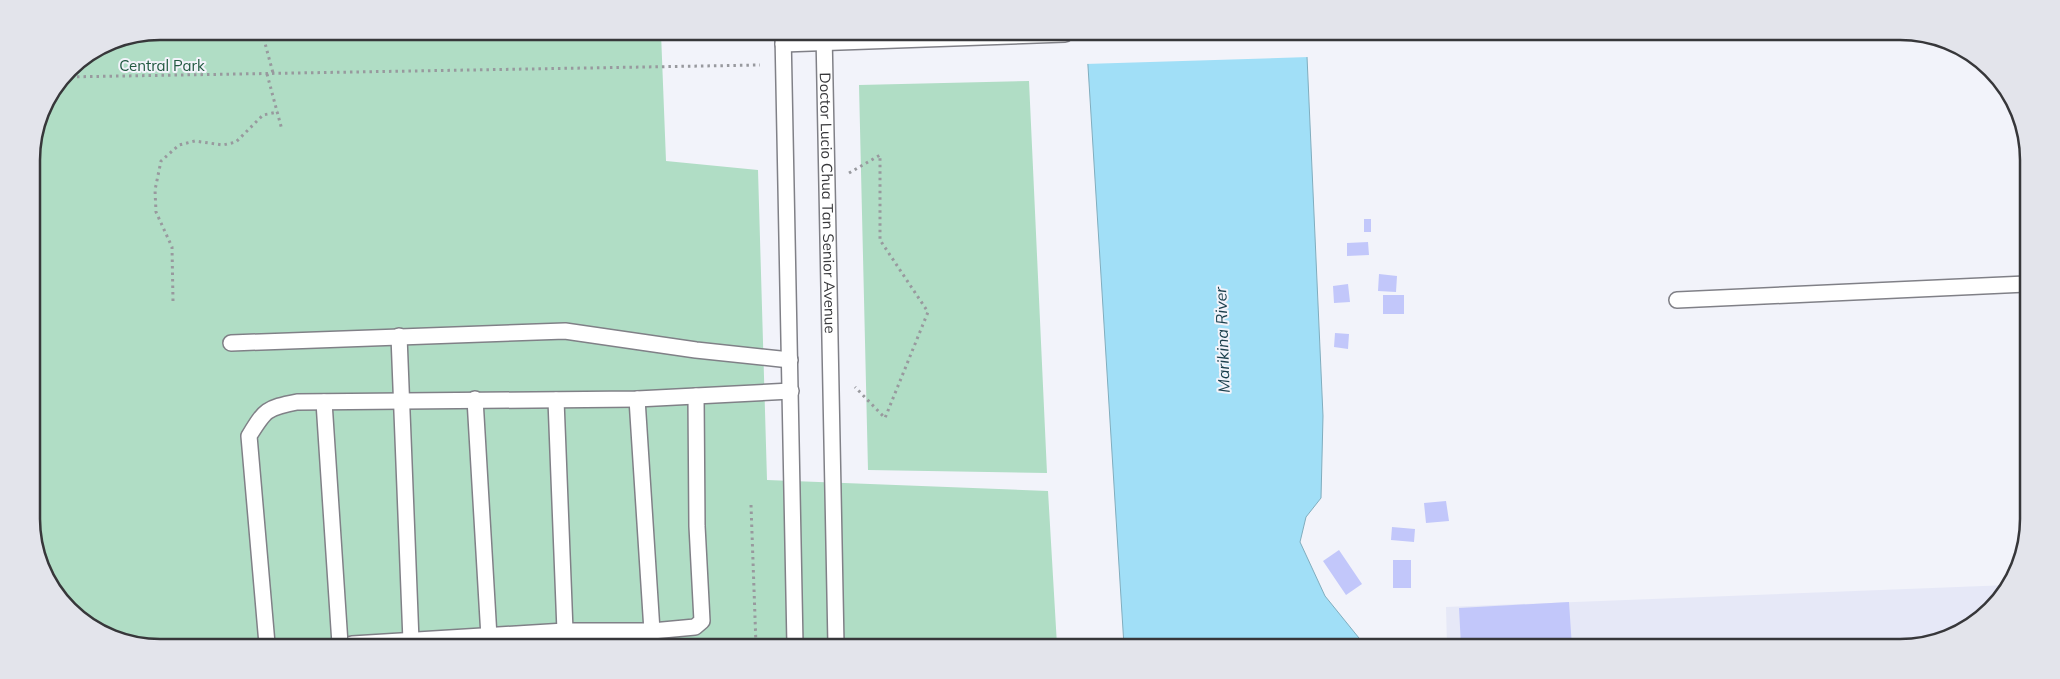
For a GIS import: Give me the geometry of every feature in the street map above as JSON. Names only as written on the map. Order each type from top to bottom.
[{"type":"lane","points":[[783,40],[795,639]]},
{"type":"lane","name":"Doctor Lucio Chua Tan Senior Avenue","points":[[824,40],[836,639]]},
{"type":"lane","points":[[1677,300],[2020,284]]},
{"type":"lane","points":[[231,343],[565,331],[696,350],[790,360]]},
{"type":"lane","points":[[399,336],[400,401],[411,639]]},
{"type":"lane","points":[[267,639],[249,436],[262,414],[276,406],[297,402],[636,399],[791,391]]},
{"type":"lane","points":[[442,639],[566,631],[652,631],[695,626],[702,621],[697,526],[696,396]]},
{"type":"lane","points":[[475,399],[489,636]]},
{"type":"lane","points":[[636,399],[652,631]]},
{"type":"lane","points":[[556,400],[566,631]]},
{"type":"lane","points":[[324,402],[340,639]]},
{"type":"path","points":[[264,40],[272,73]]},
{"type":"path","points":[[73,77],[783,65]]},
{"type":"path","points":[[267,74],[282,130]]},
{"type":"path","points":[[173,301],[172,247],[156,212],[155,190],[162,161],[179,145],[187,143],[230,144],[244,136],[263,115],[278,112]]},
{"type":"path","points":[[826,186],[880,155],[880,240],[928,312],[884,418],[830,367]]},
{"type":"path","points":[[751,505],[756,639]]},
{"type":"shaded area","points":[[2000,585],[1985,604],[1960,623],[1939,633],[1908,639],[1447,639],[1446,607]]},
{"type":"green space","name":"Central Park","points":[[661,40],[666,161],[758,170],[767,480],[1048,491],[1057,639],[160,639],[144,638],[114,630],[93,619],[60,586],[46,558],[42,543],[40,519],[40,152],[49,114],[60,93],[75,75],[87,65],[100,56],[121,46],[144,41]]},
{"type":"green space","points":[[1029,81],[1047,473],[868,470],[859,85]]},
{"type":"water","name":"Marikina River","points":[[1086,40],[1306,40],[1323,416],[1321,498],[1306,517],[1300,542],[1325,596],[1360,639],[1124,639]]},
{"type":"pier","points":[[1083,40],[1308,40],[1309,57],[1085,64]]},
{"type":"building","points":[[1364,219],[1371,219],[1371,232],[1364,232]]},
{"type":"building","points":[[1368,242],[1369,255],[1347,256],[1347,243]]},
{"type":"building","points":[[1379,274],[1397,276],[1396,292],[1378,291]]},
{"type":"building","points":[[1348,284],[1350,302],[1334,303],[1333,286]]},
{"type":"building","points":[[1383,295],[1404,295],[1404,314],[1383,314]]},
{"type":"building","points":[[1335,333],[1349,334],[1348,349],[1334,347]]},
{"type":"building","points":[[1446,501],[1449,521],[1426,523],[1424,503]]},
{"type":"building","points":[[1392,527],[1415,529],[1414,542],[1391,540]]},
{"type":"building","points":[[1339,550],[1362,584],[1346,595],[1323,561]]},
{"type":"building","points":[[1393,560],[1411,560],[1411,588],[1393,588]]},
{"type":"building","points":[[1569,602],[1571,639],[1461,639],[1459,608]]}]
